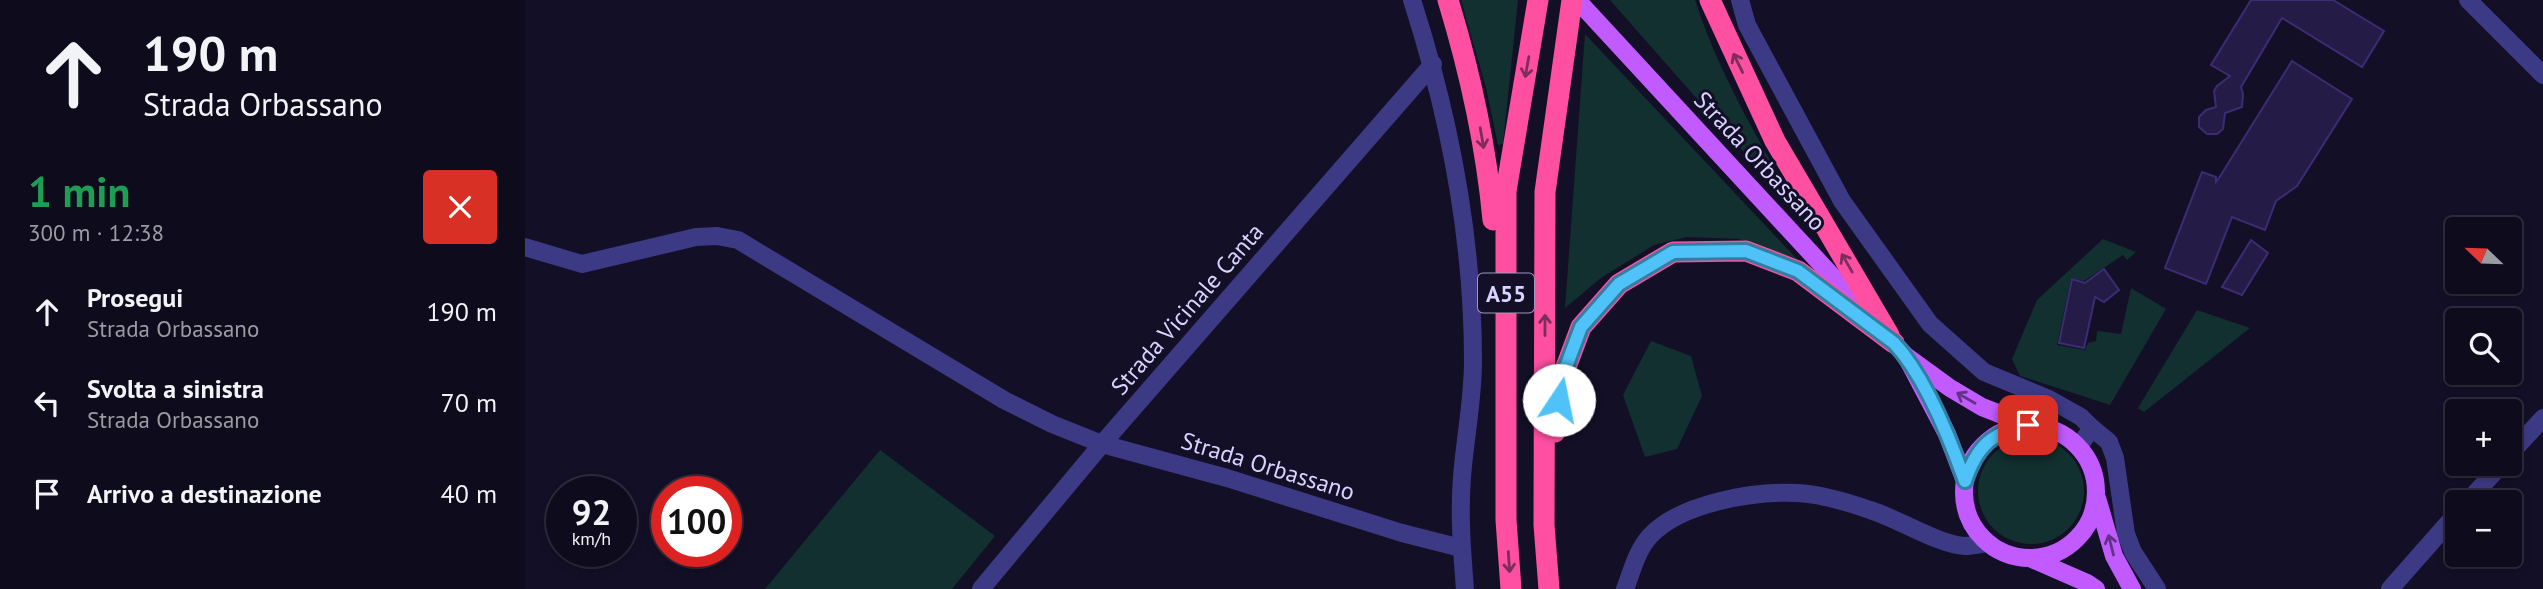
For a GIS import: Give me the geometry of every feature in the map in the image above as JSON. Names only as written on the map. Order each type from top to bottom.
[{"type":"highway","points":[[1448,0],[1476,104],[1489,179],[1497,254],[1506,520]]},
{"type":"highway","name":"A55","points":[[1511,589],[1506,520],[1506,191],[1538,0]]},
{"type":"highway","name":"A55","points":[[1549,589],[1544,525],[1545,192],[1572,0]]},
{"type":"highway","points":[[1710,0],[1775,141],[1900,349]]},
{"type":"highway","points":[[1544,525],[1563,375],[1581,327],[1619,284],[1673,252],[1746,251],[1798,271],[1900,349]]},
{"type":"main road","name":"Strada Orbassano","points":[[1577,0],[1900,349],[1950,388],[1974,402],[2028,425],[2047,427],[2079,446]]},
{"type":"main road","name":"Strada Orbassano","points":[[1900,349],[1947,433],[1965,481],[1964,498],[1968,515],[1975,530],[1987,543]]},
{"type":"main road","points":[[1965,481],[1972,460],[1986,442],[2006,430],[2028,425]]},
{"type":"main road","points":[[2079,446],[2093,470],[2097,498],[2114,556],[2132,589]]},
{"type":"main road","points":[[2032,559],[2055,554],[2076,541],[2090,521],[2097,498]]},
{"type":"main road","points":[[1987,543],[2008,555],[2032,559],[2096,589]]},
{"type":"street","points":[[1412,0],[1433,64],[1461,192],[1471,298],[1471,412],[1462,477],[1461,548],[1465,589]]},
{"type":"street","points":[[1740,0],[1747,25],[1842,201],[1930,324],[1984,372],[2049,399],[2081,417],[2109,442],[2115,458],[2126,534],[2133,552],[2157,589]]},
{"type":"street","points":[[2468,0],[2543,75]]},
{"type":"street","name":"Strada Vicinale Canta","points":[[981,589],[1102,444],[1433,64]]},
{"type":"street","name":"Strada Orbassano","points":[[525,247],[582,264],[696,237],[717,236],[738,240],[1005,400],[1052,424],[1102,444],[1227,478],[1402,533],[1461,548]]},
{"type":"street","points":[[2522,441],[2543,418]]},
{"type":"street","points":[[2079,446],[2092,428]]},
{"type":"street","points":[[2478,490],[2490,476]]},
{"type":"street","points":[[1625,589],[1636,558],[1649,537],[1678,514],[1733,499],[1772,493],[1799,493],[1837,500],[1873,510],[1964,546],[1987,543]]},
{"type":"street","points":[[2390,589],[2445,527]]},
{"type":"green space","points":[[1461,0],[1518,0],[1503,144],[1498,145],[1486,88]]},
{"type":"green space","points":[[1610,0],[1695,0],[1731,87],[1807,224]]},
{"type":"green space","points":[[1585,34],[1797,259],[1739,239],[1687,237],[1654,245],[1601,278],[1565,308]]},
{"type":"green space","points":[[2103,239],[2136,252],[2127,260],[2123,255],[2084,281],[2071,278],[2057,345],[2085,350],[2088,343],[2096,341],[2097,331],[2121,334],[2131,288],[2166,309],[2110,405],[2020,376],[2012,359],[2037,300]]},
{"type":"green space","points":[[2197,310],[2250,328],[2144,412],[2138,408]]},
{"type":"green space","points":[[1651,341],[1691,356],[1702,396],[1677,449],[1645,457],[1623,395]]},
{"type":"green space","points":[[2031,438],[2051,442],[2068,454],[2080,471],[2084,491],[2080,511],[2068,528],[2051,540],[2031,544],[2011,540],[1994,528],[1982,511],[1978,491],[1982,471],[1994,454],[2011,442]]},
{"type":"green space","points":[[880,450],[995,536],[952,589],[765,589]]},
{"type":"building","points":[[2251,0],[2333,0],[2384,31],[2362,67],[2282,18],[2241,87],[2242,107],[2225,113],[2223,129],[2217,134],[2207,134],[2199,127],[2199,117],[2206,110],[2216,107],[2214,91],[2230,76],[2211,65]]},
{"type":"building","points":[[2292,61],[2352,99],[2297,186],[2276,201],[2265,230],[2232,217],[2206,284],[2165,268],[2202,172],[2216,177],[2216,182]]},
{"type":"building","points":[[2251,240],[2268,253],[2242,295],[2222,287]]},
{"type":"building","points":[[2104,269],[2119,290],[2104,302],[2095,297],[2084,348],[2059,343],[2072,279],[2085,283]]},
{"type":"route","points":[[1559,400],[1563,375],[1581,327],[1619,284],[1673,252],[1746,251],[1798,271],[1894,343],[1906,356],[1947,433],[1965,481],[1972,460],[1986,442],[2006,430],[2028,425]]}]
